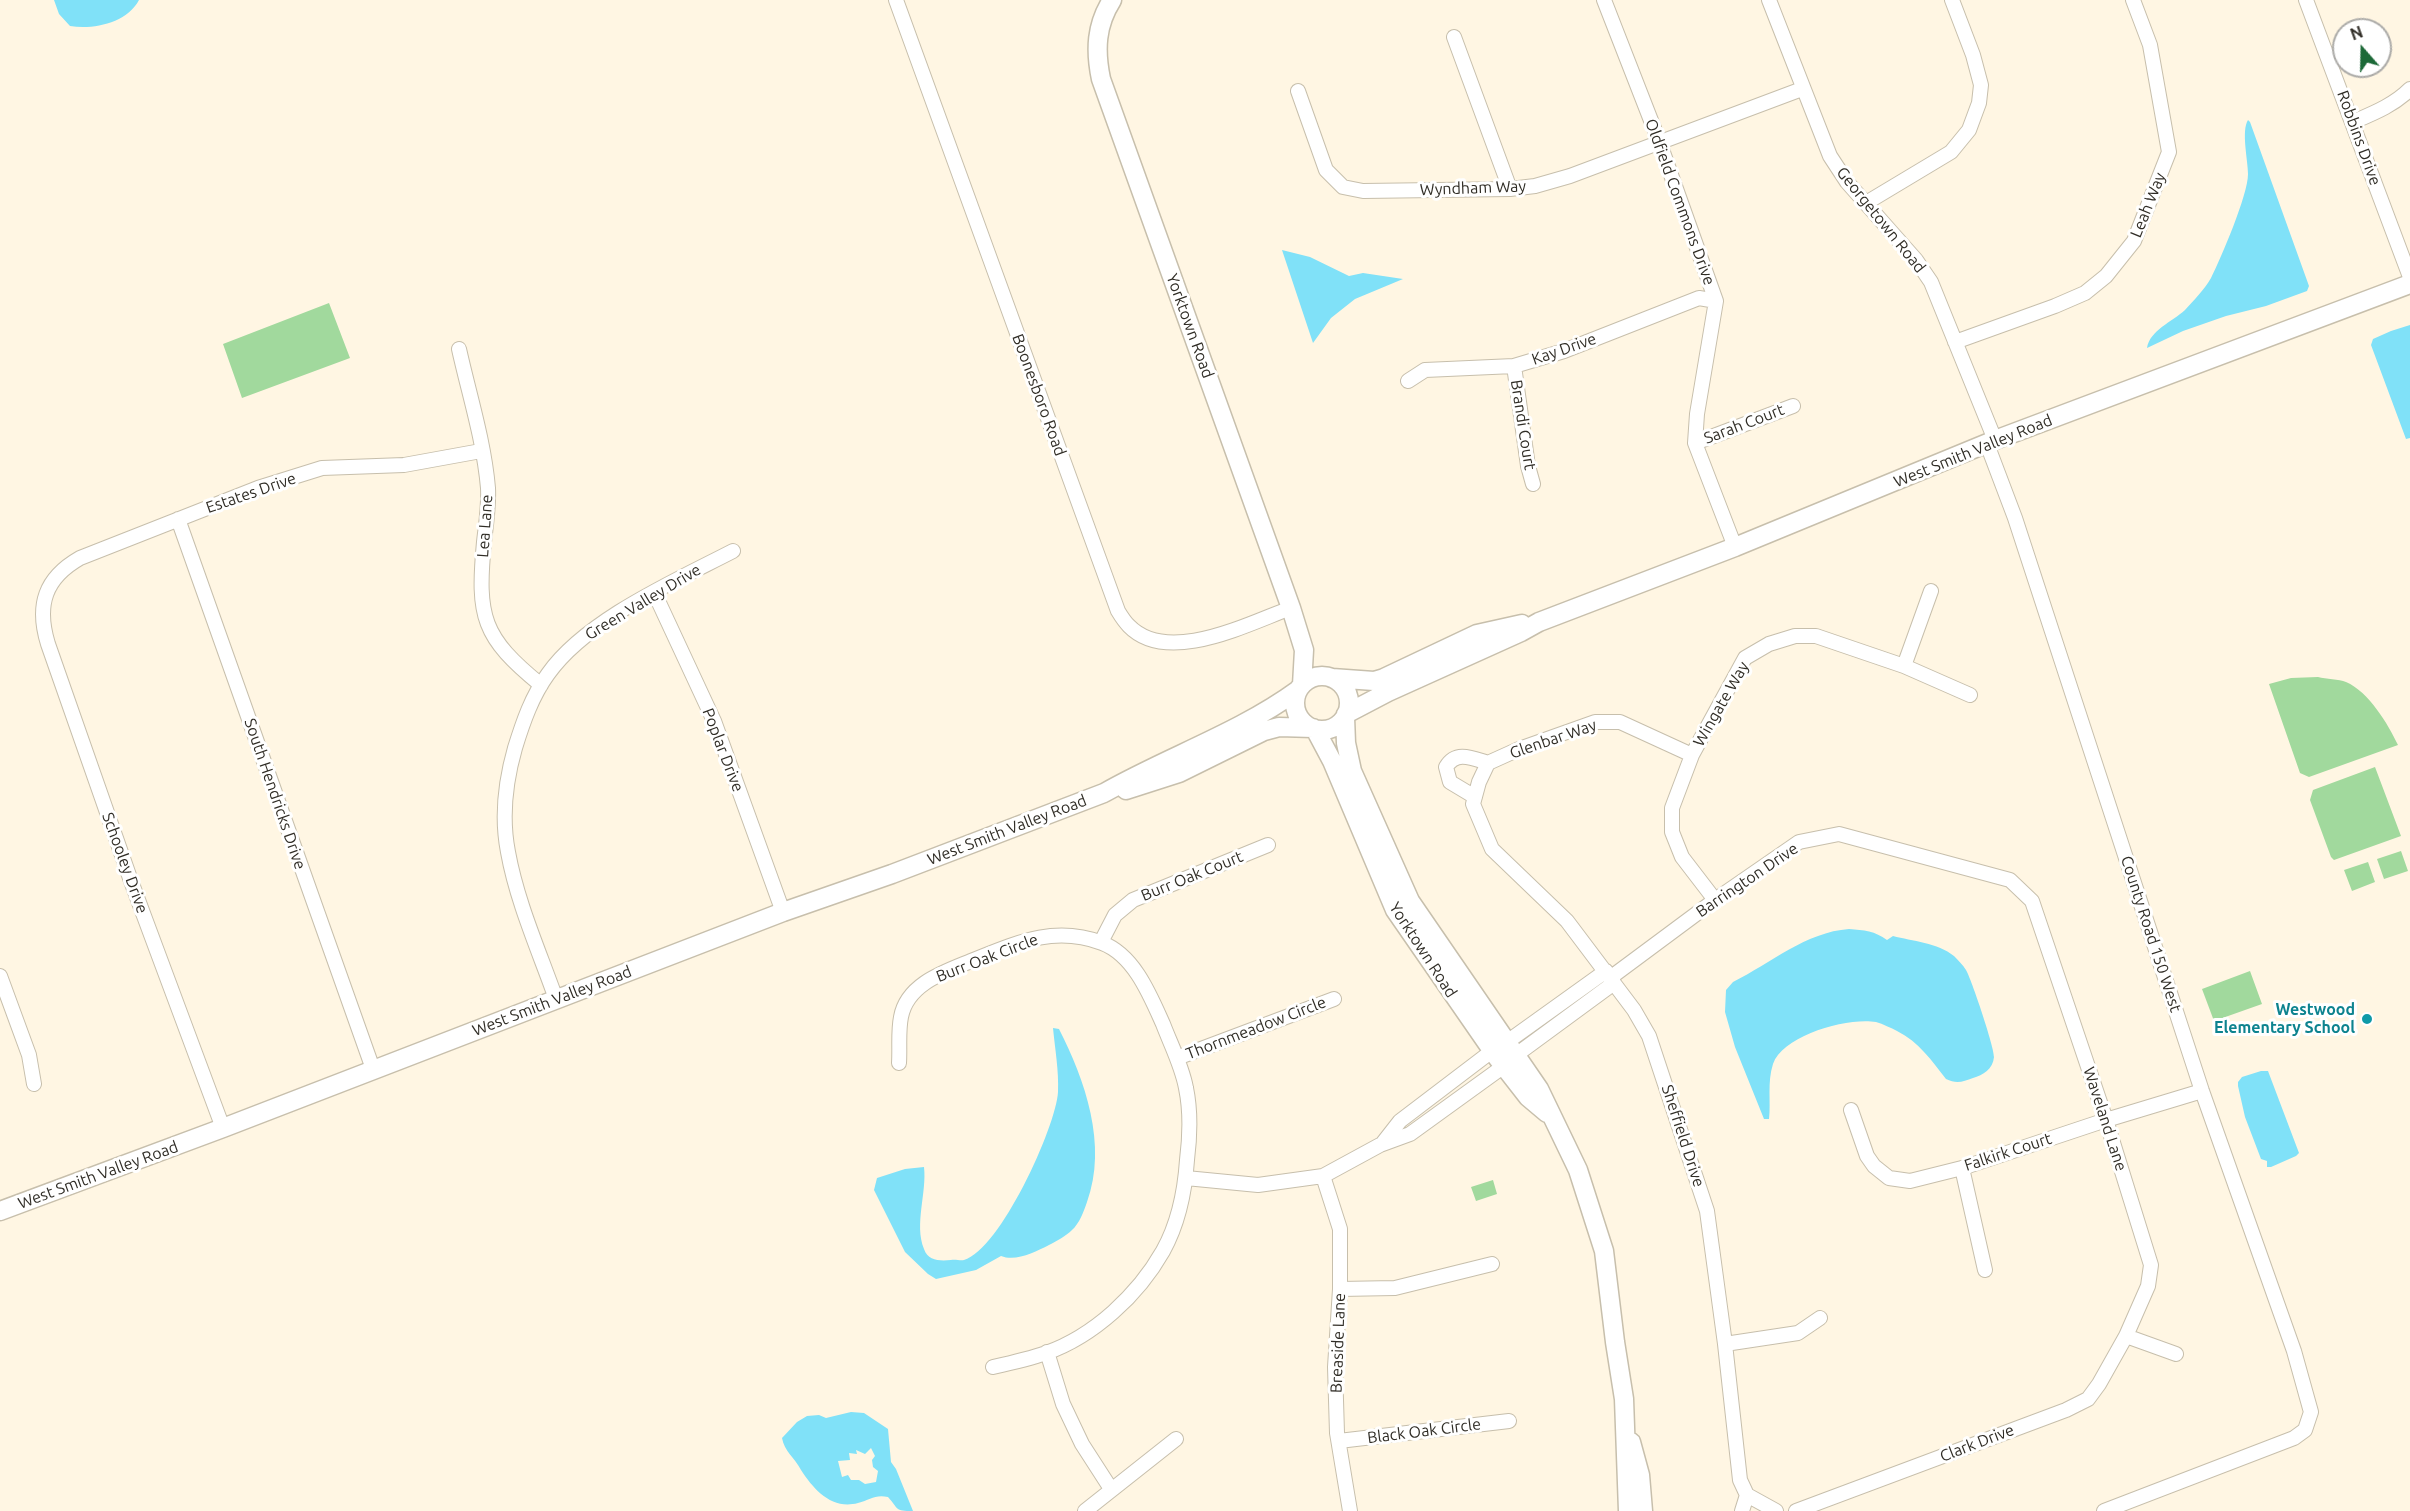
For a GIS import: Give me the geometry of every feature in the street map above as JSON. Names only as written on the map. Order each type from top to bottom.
[{"type":"main road","name":"Yorktown Road","points":[[1112,0],[1098,34],[1097,54],[1101,79],[1291,608],[1304,651],[1300,687]]},
{"type":"main road","name":"West Smith Valley Road","points":[[1346,715],[1539,622],[1736,547],[1991,442],[2410,284]]},
{"type":"main road","name":"West Smith Valley Road","points":[[1329,678],[1374,681],[1477,634],[1539,622]]},
{"type":"main road","name":"Yorktown Road","points":[[1304,651],[1329,678]]},
{"type":"main road","points":[[1329,678],[1341,684],[1347,693],[1349,704],[1346,715],[1332,728],[1314,729],[1304,723],[1296,711],[1295,700],[1300,687],[1311,679],[1329,678]]},
{"type":"main road","name":"West Smith Valley Road","points":[[0,1211],[223,1128],[783,912],[892,874],[1104,793],[1131,777],[1266,712],[1300,687]]},
{"type":"main road","name":"Yorktown Road","points":[[1346,715],[1346,743],[1352,771],[1410,902],[1505,1054]]},
{"type":"main road","name":"West Smith Valley Road","points":[[1104,793],[1126,790],[1179,773],[1264,731],[1279,727],[1314,729]]},
{"type":"main road","name":"Yorktown Road","points":[[1314,729],[1332,761],[1395,910],[1505,1054],[1539,1089],[1578,1170],[1604,1251],[1627,1428],[1640,1475],[1643,1511]]},
{"type":"main road","name":"Yorktown Road","points":[[1627,1428],[1625,1455],[1628,1511]]},
{"type":"street","name":"Boonesboro Road","points":[[896,0],[1118,611],[1130,627],[1148,637],[1182,643],[1206,639],[1291,608]]},
{"type":"street","name":"Oldfield Commons Drive","points":[[1604,0],[1659,141],[1716,301],[1697,414],[1695,443],[1736,547]]},
{"type":"street","name":"Georgetown Road","points":[[1769,0],[1830,156],[1847,182],[1916,260],[1930,282],[1955,342],[1991,442]]},
{"type":"street","points":[[1866,203],[1951,152],[1969,130],[1981,85],[1973,55],[1952,0]]},
{"type":"street","name":"Leah Way","points":[[1955,342],[2085,293],[2106,276],[2134,241],[2169,152],[2150,45],[2133,0]]},
{"type":"street","name":"Robbins Drive","points":[[2306,0],[2410,277]]},
{"type":"street","points":[[1454,36],[1510,189]]},
{"type":"street","name":"Wyndham Way","points":[[1298,91],[1326,170],[1343,187],[1363,191],[1510,189],[1535,186],[1570,176],[1802,89]]},
{"type":"street","points":[[2353,122],[2380,111],[2410,89]]},
{"type":"street","name":"Kay Drive","points":[[1408,381],[1425,370],[1514,366],[1564,351],[1700,298],[1716,301]]},
{"type":"street","name":"Lea Lane","points":[[459,349],[488,492],[481,582],[484,614],[489,628],[502,649],[541,685]]},
{"type":"street","name":"Brandi Court","points":[[1514,366],[1528,466],[1533,484]]},
{"type":"street","name":"Sarah Court","points":[[1695,443],[1793,406]]},
{"type":"street","name":"County Road 150 West","points":[[1991,442],[2202,1092],[2294,1351],[2310,1406],[2309,1424],[2301,1434],[2288,1441],[2104,1511]]},
{"type":"street","name":"Estates Drive","points":[[46,595],[52,581],[69,564],[258,488],[322,468],[404,465],[481,451]]},
{"type":"street","name":"South Hendricks Drive","points":[[178,519],[373,1069]]},
{"type":"street","name":"Green Valley Drive","points":[[556,999],[511,867],[504,828],[505,792],[523,721],[549,672],[576,642],[654,592],[733,551]]},
{"type":"street","points":[[1905,666],[1931,591]]},
{"type":"street","name":"Poplar Drive","points":[[654,592],[714,721],[783,912]]},
{"type":"street","name":"Schooley Drive","points":[[46,595],[42,611],[48,644],[131,881],[223,1128]]},
{"type":"street","name":"Wingate Way","points":[[1715,900],[1682,857],[1672,832],[1672,808],[1692,755],[1745,658],[1769,644],[1795,636],[1816,636],[1905,666],[1970,695]]},
{"type":"street","name":"Glenbar Way","points":[[1474,800],[1488,764],[1565,732],[1603,722],[1620,722],[1630,725],[1692,755]]},
{"type":"street","points":[[1474,800],[1450,782],[1446,767],[1451,760],[1460,756],[1488,764]]},
{"type":"street","name":"Sheffield Drive","points":[[1474,800],[1492,849],[1567,921],[1640,1019],[1649,1036],[1707,1211],[1740,1480],[1747,1495]]},
{"type":"street","name":"Barrington Drive","points":[[1323,1176],[1380,1145],[1400,1121],[1505,1054],[1715,900],[1799,842],[1839,834],[2010,880],[2032,901]]},
{"type":"street","name":"Burr Oak Court","points":[[1101,942],[1115,915],[1133,900],[1268,845]]},
{"type":"street","name":"Waveland Lane","points":[[2032,901],[2151,1261],[2148,1286],[2126,1336]]},
{"type":"street","name":"Burr Oak Circle","points":[[899,1063],[903,1010],[912,994],[928,980],[981,957],[1040,936],[1072,935],[1101,942]]},
{"type":"street","points":[[993,1367],[1047,1353],[1076,1339],[1101,1323],[1143,1282],[1164,1250],[1179,1208],[1186,1178],[1190,1128],[1186,1088],[1177,1058],[1152,999],[1131,965],[1101,942]]},
{"type":"street","points":[[0,976],[30,1055],[34,1084]]},
{"type":"street","name":"Thornmeadow Circle","points":[[1177,1058],[1334,999]]},
{"type":"street","name":"Falkirk Court","points":[[1851,1110],[1867,1156],[1879,1171],[1889,1178],[1910,1181],[1962,1168],[2106,1120],[2202,1092]]},
{"type":"street","points":[[1962,1168],[1985,1270]]},
{"type":"street","points":[[1186,1178],[1258,1185],[1323,1176]]},
{"type":"street","name":"Breaside Lane","points":[[1323,1176],[1340,1229],[1340,1289],[1335,1367],[1339,1441],[1350,1511]]},
{"type":"street","points":[[1340,1289],[1395,1288],[1492,1264]]},
{"type":"street","points":[[1725,1344],[1798,1333],[1820,1318]]},
{"type":"street","points":[[2126,1336],[2176,1354]]},
{"type":"street","name":"Clark Drive","points":[[1796,1511],[2081,1403],[2088,1399],[2099,1384],[2126,1336]]},
{"type":"street","points":[[1047,1353],[1063,1404],[1082,1444],[1111,1489]]},
{"type":"street","name":"Black Oak Circle","points":[[1339,1441],[1509,1422]]},
{"type":"street","points":[[1084,1511],[1176,1439]]},
{"type":"street","points":[[1742,1511],[1747,1495],[1776,1511]]},
{"type":"green space","points":[[329,303],[350,358],[242,398],[223,344]]},
{"type":"green space","points":[[2318,677],[2346,682],[2362,693],[2383,718],[2398,745],[2309,777],[2300,773],[2269,684],[2291,678]]},
{"type":"green space","points":[[2375,767],[2401,836],[2334,860],[2310,800],[2313,790]]},
{"type":"green space","points":[[2401,851],[2408,871],[2384,879],[2377,859]]},
{"type":"green space","points":[[2368,862],[2375,882],[2352,891],[2344,870]]},
{"type":"green space","points":[[2250,971],[2262,1004],[2214,1021],[2202,989]]},
{"type":"green space","points":[[1493,1180],[1497,1194],[1476,1201],[1471,1187]]},
{"type":"water","points":[[54,0],[139,0],[134,8],[118,19],[99,26],[79,27],[70,26],[59,14]]},
{"type":"water","points":[[2248,120],[2309,286],[2307,291],[2183,331],[2147,348],[2152,336],[2185,310],[2202,291],[2221,256],[2247,184],[2245,131]]},
{"type":"water","points":[[1282,250],[1310,257],[1349,276],[1363,273],[1403,279],[1355,299],[1331,318],[1313,343]]},
{"type":"water","points":[[2410,325],[2410,438],[2406,439],[2371,345],[2373,339]]},
{"type":"water","points":[[1849,929],[1869,932],[1887,940],[1893,936],[1925,943],[1954,956],[1966,970],[1977,999],[1993,1051],[1992,1065],[1977,1077],[1953,1082],[1946,1079],[1912,1041],[1890,1027],[1864,1021],[1834,1025],[1789,1044],[1779,1054],[1771,1071],[1769,1119],[1764,1119],[1735,1047],[1725,1012],[1726,990],[1733,982],[1803,942],[1833,931]]},
{"type":"water","points":[[1053,1028],[1059,1029],[1069,1049],[1091,1113],[1095,1158],[1093,1180],[1081,1217],[1067,1234],[1032,1253],[1013,1258],[1001,1256],[976,1270],[936,1279],[905,1252],[874,1190],[877,1178],[905,1169],[924,1167],[920,1229],[926,1253],[935,1259],[963,1260],[978,1251],[994,1234],[1009,1212],[1048,1132],[1058,1092]]},
{"type":"water","points":[[2268,1071],[2299,1153],[2271,1167],[2267,1167],[2267,1161],[2261,1159],[2245,1117],[2238,1086],[2242,1077]]},
{"type":"water","points":[[851,1412],[864,1413],[888,1429],[891,1462],[913,1511],[900,1510],[888,1497],[883,1496],[858,1503],[840,1504],[825,1497],[812,1485],[787,1451],[782,1438],[797,1422],[807,1416],[819,1415],[826,1418]],"holes":[[[871,1448],[875,1456],[872,1460],[873,1467],[878,1471],[876,1482],[865,1484],[859,1480],[851,1480],[848,1475],[842,1477],[838,1461],[850,1460],[849,1453],[857,1454],[856,1450],[865,1454]]]},
{"type":"place","name":"Westwood Elementary School","points":[[2367,1019]]}]
